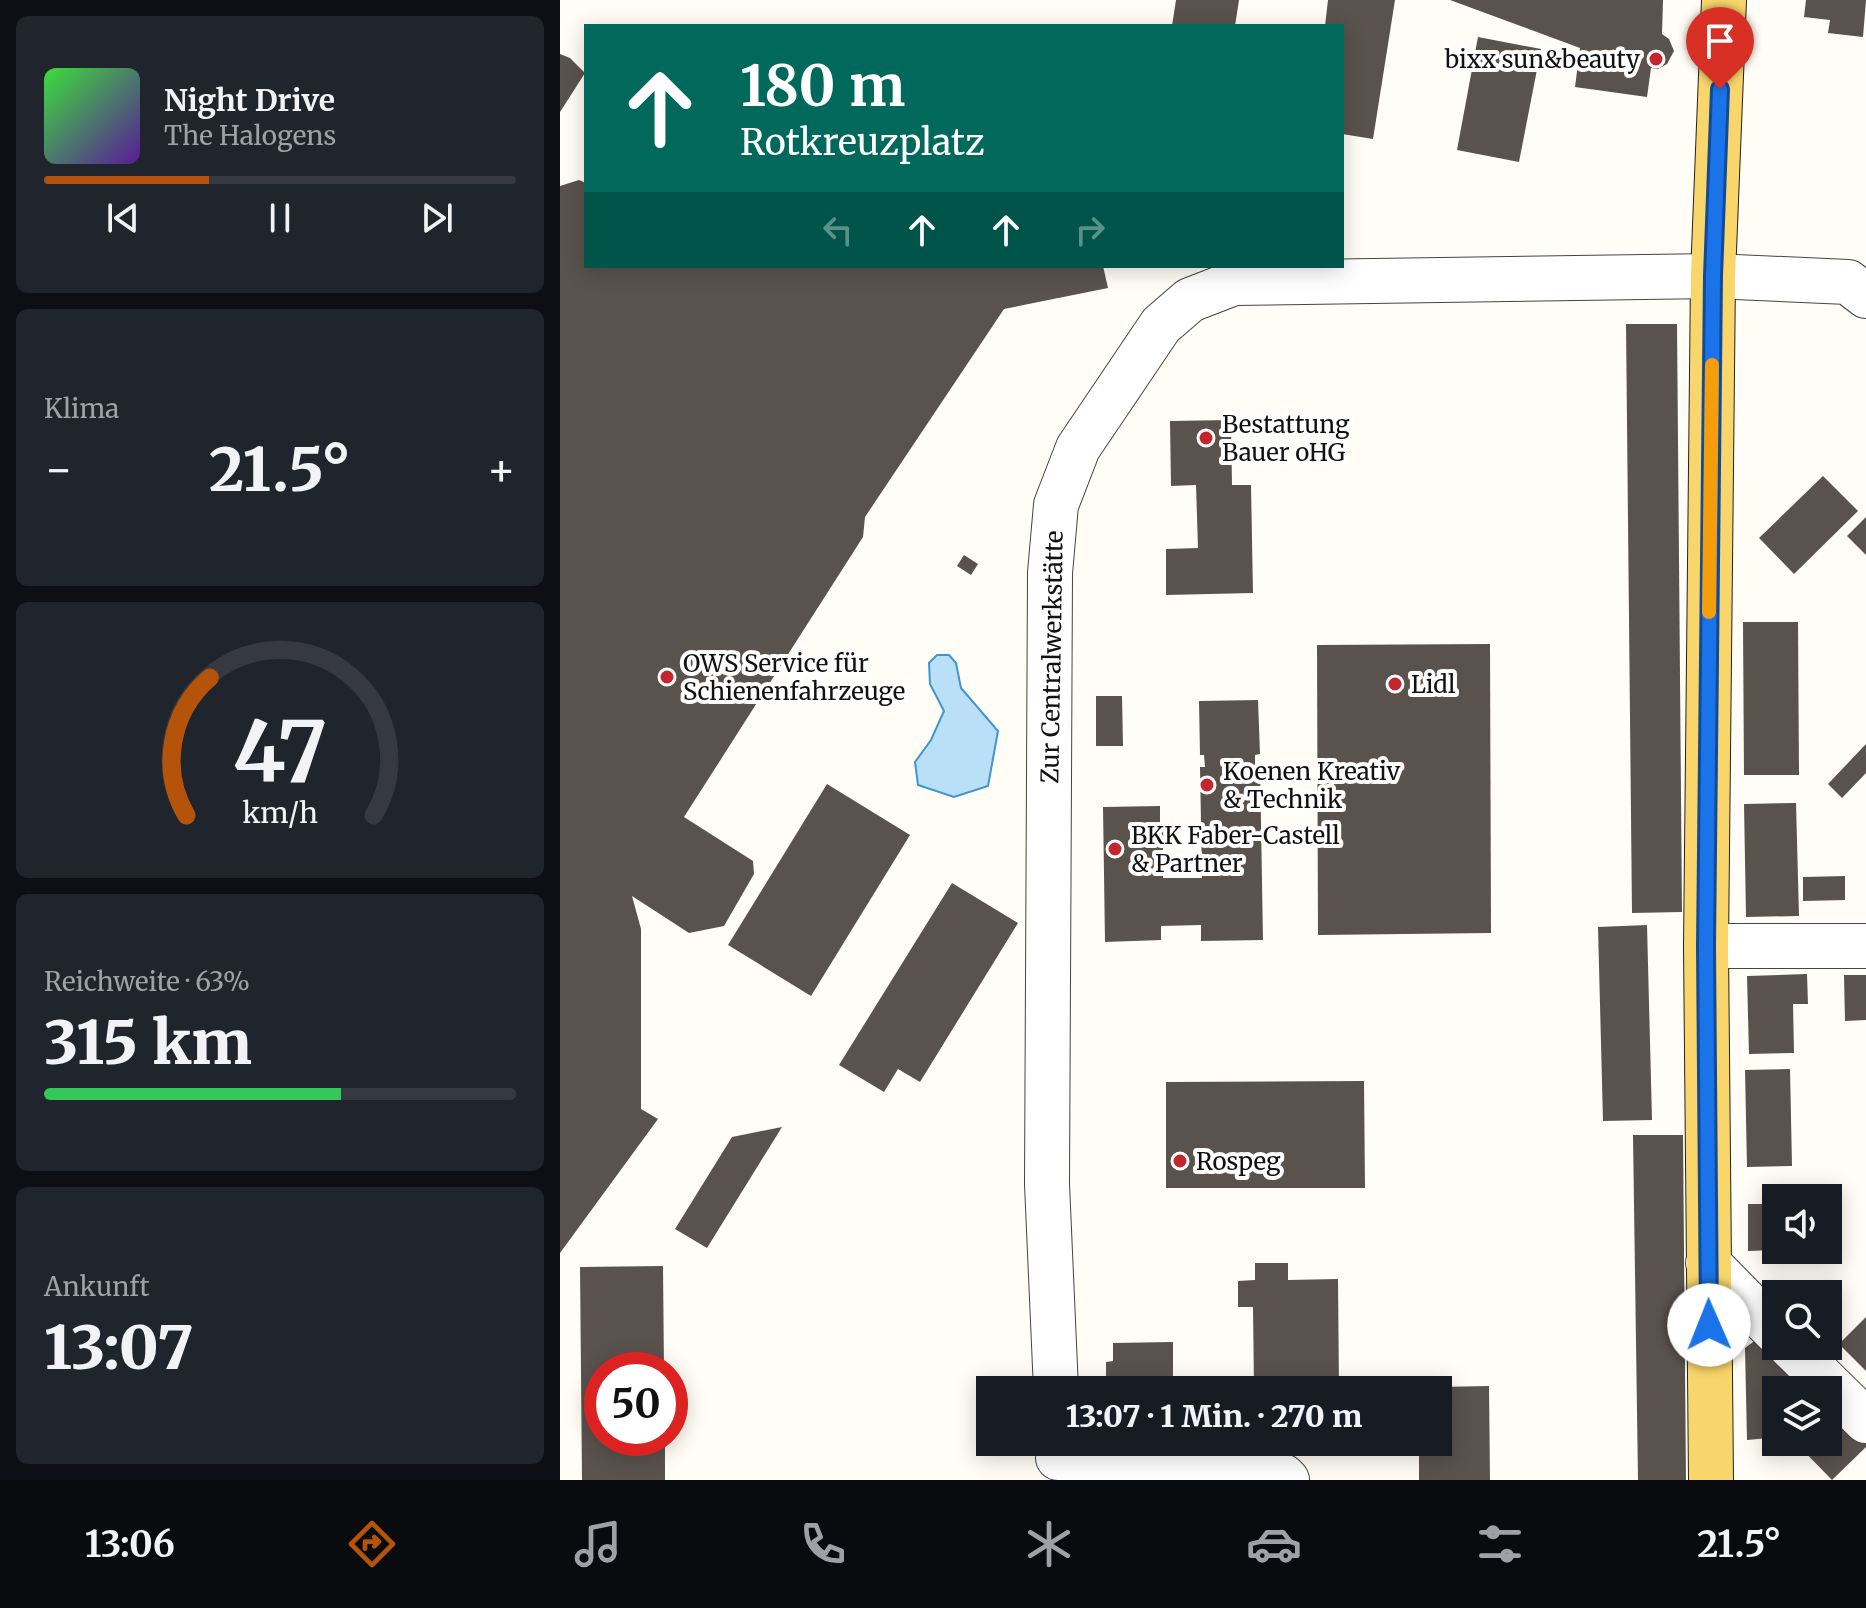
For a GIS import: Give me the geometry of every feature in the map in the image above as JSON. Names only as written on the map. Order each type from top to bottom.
[{"type":"main road","points":[[1711,1480],[1706,946],[1713,276],[1724,0]]},
{"type":"street","name":"Zur Centralwerkstätte","points":[[1055,1376],[1047,1184],[1050,573],[1056,505],[1078,448],[1161,325],[1190,300],[1234,283],[1713,276],[1848,282],[1866,296]]},
{"type":"street","points":[[1706,946],[1866,946]]},
{"type":"street","points":[[1708,1263],[1762,1318]]},
{"type":"street","points":[[1804,1360],[1866,1421]]},
{"type":"street","points":[[1058,1460],[1249,1462],[1287,1480]]},
{"type":"water","points":[[937,655],[949,655],[956,663],[961,688],[998,731],[988,786],[954,797],[918,785],[915,762],[931,740],[944,711],[930,684],[929,663]]},
{"type":"building","points":[[1176,0],[1239,0],[1235,24],[1172,24]]},
{"type":"building","points":[[1328,0],[1395,0],[1373,139],[1344,134],[1344,24],[1325,24]]},
{"type":"building","points":[[1450,0],[1663,0],[1662,34],[1669,39],[1674,51],[1667,64],[1658,69],[1651,68],[1647,97],[1575,87],[1580,48]]},
{"type":"building","points":[[1806,0],[1866,0],[1863,37],[1828,33],[1830,20],[1804,17]]},
{"type":"building","points":[[1478,37],[1541,49],[1519,162],[1457,150]]},
{"type":"building","points":[[560,54],[570,58],[584,75],[560,112]]},
{"type":"building","name":"OWS Service für Schienenfahrzeuge","points":[[579,180],[584,182],[584,268],[1103,268],[1108,288],[1004,309],[865,517],[863,537],[684,817],[753,861],[754,874],[724,926],[689,933],[632,896],[641,929],[641,1109],[658,1119],[560,1253],[560,186]]},
{"type":"building","points":[[1626,324],[1677,324],[1682,912],[1632,913]]},
{"type":"building","points":[[1231,420],[1232,485],[1251,485],[1253,593],[1166,595],[1166,549],[1198,548],[1196,485],[1171,486],[1170,421]]},
{"type":"building","points":[[1823,476],[1858,511],[1794,574],[1759,538]]},
{"type":"building","points":[[1866,517],[1866,555],[1847,536]]},
{"type":"building","points":[[964,555],[978,564],[971,575],[957,566]]},
{"type":"building","points":[[1743,622],[1798,622],[1799,775],[1744,775]]},
{"type":"building","points":[[1490,644],[1491,933],[1318,935],[1317,645]]},
{"type":"building","points":[[1096,696],[1122,696],[1123,746],[1096,746]]},
{"type":"building","points":[[1258,700],[1260,754],[1255,755],[1255,766],[1260,765],[1263,940],[1201,941],[1201,925],[1161,926],[1161,940],[1105,942],[1103,807],[1160,806],[1160,822],[1173,822],[1174,847],[1163,847],[1163,878],[1202,878],[1200,767],[1205,767],[1204,755],[1200,755],[1199,701]]},
{"type":"building","points":[[1866,744],[1866,773],[1842,798],[1828,784]]},
{"type":"building","points":[[827,784],[910,835],[811,996],[728,945]]},
{"type":"building","points":[[1796,803],[1799,916],[1746,917],[1744,804]]},
{"type":"building","points":[[1845,876],[1845,900],[1803,901],[1803,877]]},
{"type":"building","points":[[952,883],[1018,923],[920,1082],[898,1069],[884,1092],[839,1065]]},
{"type":"building","points":[[1647,925],[1652,1120],[1603,1121],[1598,927]]},
{"type":"building","points":[[1807,974],[1808,1004],[1793,1004],[1794,1053],[1749,1054],[1747,976]]},
{"type":"building","points":[[1844,975],[1866,975],[1866,1020],[1845,1021]]},
{"type":"building","points":[[1790,1069],[1792,1166],[1747,1167],[1745,1070]]},
{"type":"building","points":[[1364,1081],[1365,1188],[1166,1188],[1166,1082]]},
{"type":"building","points":[[782,1127],[707,1248],[675,1229],[732,1137]]},
{"type":"building","points":[[1633,1135],[1683,1135],[1686,1480],[1638,1480]]},
{"type":"building","points":[[1748,1204],[1762,1204],[1762,1250],[1748,1251]]},
{"type":"building","points":[[1255,1263],[1288,1263],[1288,1280],[1338,1279],[1339,1376],[1254,1376],[1253,1307],[1238,1307],[1238,1281],[1255,1280]]},
{"type":"building","points":[[663,1266],[664,1352],[584,1352],[584,1456],[665,1456],[665,1480],[582,1480],[580,1267]]},
{"type":"building","points":[[1866,1317],[1866,1371],[1842,1347],[1842,1341]]},
{"type":"building","points":[[1757,1339],[1762,1343],[1762,1360],[1782,1360],[1801,1376],[1762,1376],[1762,1439],[1747,1440],[1745,1348]]},
{"type":"building","points":[[1173,1342],[1173,1376],[1106,1376],[1106,1362],[1113,1361],[1113,1343]]},
{"type":"building","points":[[1489,1386],[1490,1480],[1419,1480],[1419,1456],[1452,1456],[1452,1387]]},
{"type":"building","points":[[1842,1416],[1866,1441],[1866,1447],[1832,1480],[1809,1456],[1842,1456]]},
{"type":"slow traffic","points":[[1709,612],[1712,365]]},
{"type":"place","name":"bixx sun&beauty","points":[[1656,59]]},
{"type":"place","name":"Bestattung Bauer oHG","points":[[1206,438]]},
{"type":"place","name":"OWS Service für Schienenfahrzeuge","points":[[667,677]]},
{"type":"place","name":"Lidl","points":[[1395,684]]},
{"type":"place","name":"Koenen Kreativ & Technik","points":[[1207,785]]},
{"type":"place","name":"BKK Faber-Castell & Partner","points":[[1115,849]]},
{"type":"place","name":"Rospeg","points":[[1180,1161]]},
{"type":"route","points":[[1709,1325],[1706,946],[1713,276],[1720,89]]}]
